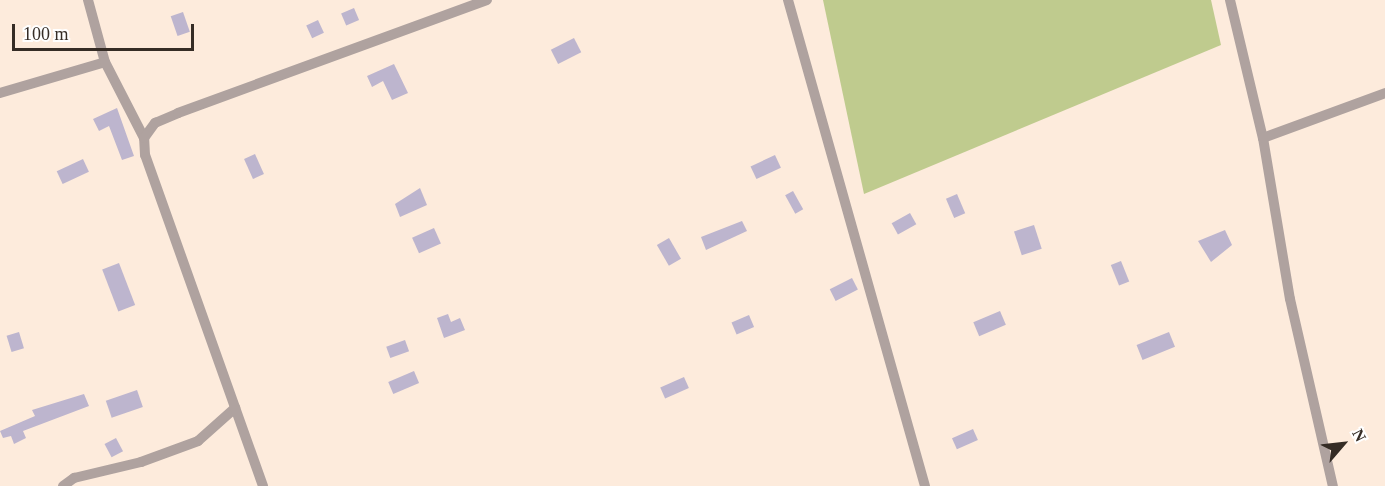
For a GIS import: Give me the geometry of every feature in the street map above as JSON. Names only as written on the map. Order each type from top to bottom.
[{"type":"street","points":[[88,0],[105,62],[144,138],[145,155],[262,486]]},
{"type":"street","points":[[144,138],[155,123],[178,112],[487,0]]},
{"type":"street","points":[[788,0],[925,486]]},
{"type":"street","points":[[1230,0],[1263,138],[1290,299],[1333,486]]},
{"type":"street","points":[[0,93],[105,62]]},
{"type":"street","points":[[1263,138],[1385,93]]},
{"type":"street","points":[[63,486],[74,478],[141,462],[198,441],[235,408]]},
{"type":"green space","points":[[823,0],[1211,0],[1221,45],[864,194]]},
{"type":"building","points":[[354,8],[359,20],[346,25],[341,13]]},
{"type":"building","points":[[183,12],[190,32],[178,36],[171,16]]},
{"type":"building","points":[[318,20],[324,33],[312,38],[306,25]]},
{"type":"building","points":[[574,38],[581,52],[558,64],[551,50]]},
{"type":"building","points":[[394,64],[408,93],[392,100],[383,81],[372,87],[367,76]]},
{"type":"building","points":[[117,108],[134,156],[122,160],[109,126],[99,131],[93,119]]},
{"type":"building","points":[[255,154],[264,174],[253,179],[244,159]]},
{"type":"building","points":[[775,155],[781,168],[756,179],[751,166]]},
{"type":"building","points":[[83,159],[89,172],[63,184],[57,171]]},
{"type":"building","points":[[420,188],[427,205],[400,217],[395,204]]},
{"type":"building","points":[[793,191],[803,209],[795,214],[785,195]]},
{"type":"building","points":[[957,194],[965,213],[954,218],[946,199]]},
{"type":"building","points":[[910,213],[916,224],[898,235],[892,223]]},
{"type":"building","points":[[742,221],[747,231],[706,250],[701,237]]},
{"type":"building","points":[[1034,225],[1042,249],[1022,255],[1014,231]]},
{"type":"building","points":[[434,228],[441,244],[419,253],[412,238]]},
{"type":"building","points":[[1225,230],[1232,245],[1211,262],[1198,241]]},
{"type":"building","points":[[669,238],[681,259],[669,266],[657,245]]},
{"type":"building","points":[[1121,261],[1129,281],[1119,286],[1111,265]]},
{"type":"building","points":[[119,263],[135,305],[118,311],[102,269]]},
{"type":"building","points":[[852,278],[858,290],[836,301],[830,289]]},
{"type":"building","points":[[1000,311],[1006,325],[979,336],[973,322]]},
{"type":"building","points":[[448,314],[451,322],[460,318],[465,330],[444,338],[437,318]]},
{"type":"building","points":[[749,315],[754,327],[737,334],[732,322]]},
{"type":"building","points":[[19,332],[24,348],[12,352],[7,336]]},
{"type":"building","points":[[1169,332],[1175,347],[1143,360],[1137,345]]},
{"type":"building","points":[[405,340],[409,351],[390,358],[386,347]]},
{"type":"building","points":[[414,371],[419,383],[393,394],[388,382]]},
{"type":"building","points":[[684,377],[689,388],[665,399],[660,388]]},
{"type":"building","points":[[137,390],[143,407],[112,418],[106,401]]},
{"type":"building","points":[[84,394],[89,406],[23,431],[26,438],[14,444],[11,436],[3,438],[0,431],[35,416],[32,410]]},
{"type":"building","points":[[973,429],[978,440],[957,449],[952,438]]},
{"type":"building","points":[[116,438],[123,451],[112,457],[105,444]]}]
